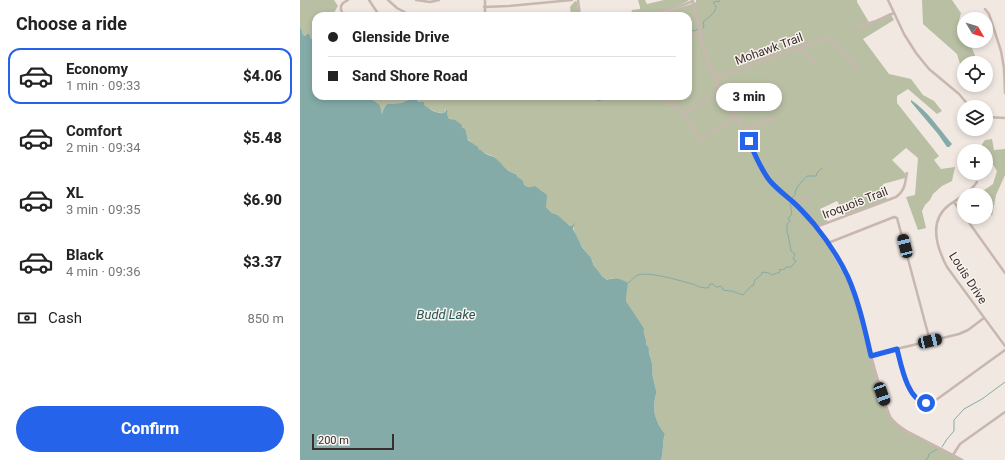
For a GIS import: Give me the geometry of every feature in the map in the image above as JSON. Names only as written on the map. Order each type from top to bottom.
[{"type":"street","points":[[342,12],[341,5],[348,0]]},
{"type":"street","points":[[369,0],[377,12]]},
{"type":"street","points":[[388,0],[404,12]]},
{"type":"street","points":[[416,0],[425,2],[439,0]]},
{"type":"street","points":[[485,0],[485,12]]},
{"type":"street","points":[[484,7],[572,0]]},
{"type":"street","points":[[578,0],[580,12]]},
{"type":"street","points":[[659,12],[681,6],[693,0],[706,55],[715,78],[744,130],[767,177],[774,186],[795,204],[816,227],[842,266],[853,290],[882,394],[892,419],[906,431],[962,460]]},
{"type":"street","points":[[888,0],[909,42],[920,58],[964,100]]},
{"type":"street","points":[[985,9],[989,14],[1001,51],[1004,68],[1005,93]]},
{"type":"street","points":[[857,27],[894,13]]},
{"type":"street","points":[[692,35],[701,34]]},
{"type":"street","name":"Mohawk Trail","points":[[715,78],[825,38],[830,38],[858,68]]},
{"type":"street","points":[[800,47],[814,62]]},
{"type":"street","points":[[730,104],[780,86]]},
{"type":"street","points":[[684,113],[722,90]]},
{"type":"street","points":[[664,100],[684,113],[699,140],[736,117]]},
{"type":"street","points":[[993,117],[1005,118]]},
{"type":"street","points":[[744,130],[774,118]]},
{"type":"street","name":"Iroquois Trail","points":[[816,227],[896,197],[903,191],[907,173]]},
{"type":"street","name":"Louis Drive","points":[[977,182],[974,187],[945,208],[938,219],[936,229],[937,239],[947,267],[1005,346]]},
{"type":"street","points":[[795,204],[808,198]]},
{"type":"street","points":[[954,202],[957,206]]},
{"type":"street","points":[[828,243],[894,217],[897,218],[930,341]]},
{"type":"street","points":[[970,224],[1005,273]]},
{"type":"street","points":[[871,356],[964,332],[984,318]]},
{"type":"street","points":[[897,349],[907,384],[917,399],[922,403],[936,400],[1005,350]]},
{"type":"street","points":[[953,455],[960,444],[1005,412]]},
{"type":"green space","points":[[300,0],[334,0],[338,6],[334,12],[312,12],[312,39],[307,34],[305,36],[303,35],[300,27]]},
{"type":"green space","points":[[638,0],[645,0],[647,4],[664,0],[689,0],[680,5],[659,12],[631,12],[632,10],[640,9]]},
{"type":"green space","points":[[696,0],[857,0],[870,24],[890,13],[894,20],[863,39],[889,74],[911,79],[923,95],[934,101],[942,111],[937,114],[908,89],[897,96],[897,103],[939,156],[934,160],[941,169],[955,167],[952,181],[942,186],[933,194],[925,205],[922,211],[926,228],[918,230],[906,197],[915,195],[918,158],[906,148],[892,160],[906,174],[905,178],[883,184],[887,200],[845,215],[837,201],[820,209],[828,222],[817,228],[852,288],[890,417],[904,430],[960,460],[661,460],[665,434],[659,425],[655,414],[654,402],[656,391],[649,348],[646,344],[644,328],[626,301],[619,280],[612,278],[607,280],[598,272],[591,258],[576,237],[574,223],[572,227],[570,226],[546,207],[542,191],[532,187],[526,187],[516,174],[505,168],[494,157],[485,153],[484,154],[481,150],[479,150],[468,139],[461,125],[448,117],[446,109],[444,113],[433,111],[418,100],[692,100],[692,12],[665,12],[692,4],[696,2]]},
{"type":"green space","points":[[922,0],[952,0],[960,12],[957,12],[957,48],[972,48],[975,56],[958,56],[923,24]]},
{"type":"green space","points":[[575,1],[577,2],[578,12],[571,12],[570,7]]},
{"type":"green space","points":[[373,100],[408,100],[401,103],[387,104],[382,114],[380,105]]},
{"type":"green space","points":[[992,139],[993,144],[982,144],[985,140]]},
{"type":"green space","points":[[993,144],[994,150],[1005,149],[1005,175],[996,195],[993,211],[993,188],[987,188],[993,184],[997,171],[993,165]]},
{"type":"water","name":"Budd Lake","points":[[300,27],[303,35],[305,36],[309,34],[312,39],[312,100],[373,100],[380,105],[382,114],[387,104],[401,103],[408,100],[424,102],[424,105],[436,112],[444,113],[447,109],[448,117],[462,125],[465,129],[468,140],[478,147],[479,150],[494,157],[506,169],[516,174],[526,186],[535,186],[547,195],[546,207],[552,213],[558,215],[570,226],[572,226],[575,222],[573,229],[582,247],[602,276],[607,280],[618,279],[628,283],[626,301],[644,328],[646,344],[649,348],[652,363],[656,391],[654,402],[655,414],[659,425],[665,434],[661,460],[300,460]]},
{"type":"water","points":[[911,100],[923,109],[938,126],[952,144],[949,147],[947,147],[911,102]]},
{"type":"waterway","points":[[703,28],[704,21],[715,11],[716,6],[713,3],[717,1],[719,2],[720,0]]},
{"type":"waterway","points":[[692,30],[695,31],[698,29]]},
{"type":"waterway","points":[[597,100],[600,100]]},
{"type":"waterway","points":[[792,198],[795,195],[797,187],[807,176],[816,176],[822,168]]},
{"type":"waterway","points":[[628,283],[638,275],[650,274],[693,284],[702,288],[708,288],[710,284],[713,284],[716,287],[721,286],[723,290],[732,291],[743,295],[751,286],[753,286],[755,280],[762,274],[762,272],[772,275],[780,272],[779,270],[785,269],[786,267],[791,267],[796,261],[793,259],[795,254],[791,251],[787,233],[787,224],[790,221],[788,218],[792,214],[790,204]]},
{"type":"waterway","points":[[942,447],[954,431],[954,420],[964,409],[982,399],[1005,382]]},
{"type":"waterway","points":[[925,460],[928,458],[929,454],[937,449]]},
{"type":"route","points":[[749,141],[767,177],[774,186],[798,207],[811,221],[829,244],[848,277],[864,326],[871,356],[897,349],[907,384],[917,399],[922,403],[926,403]]}]
